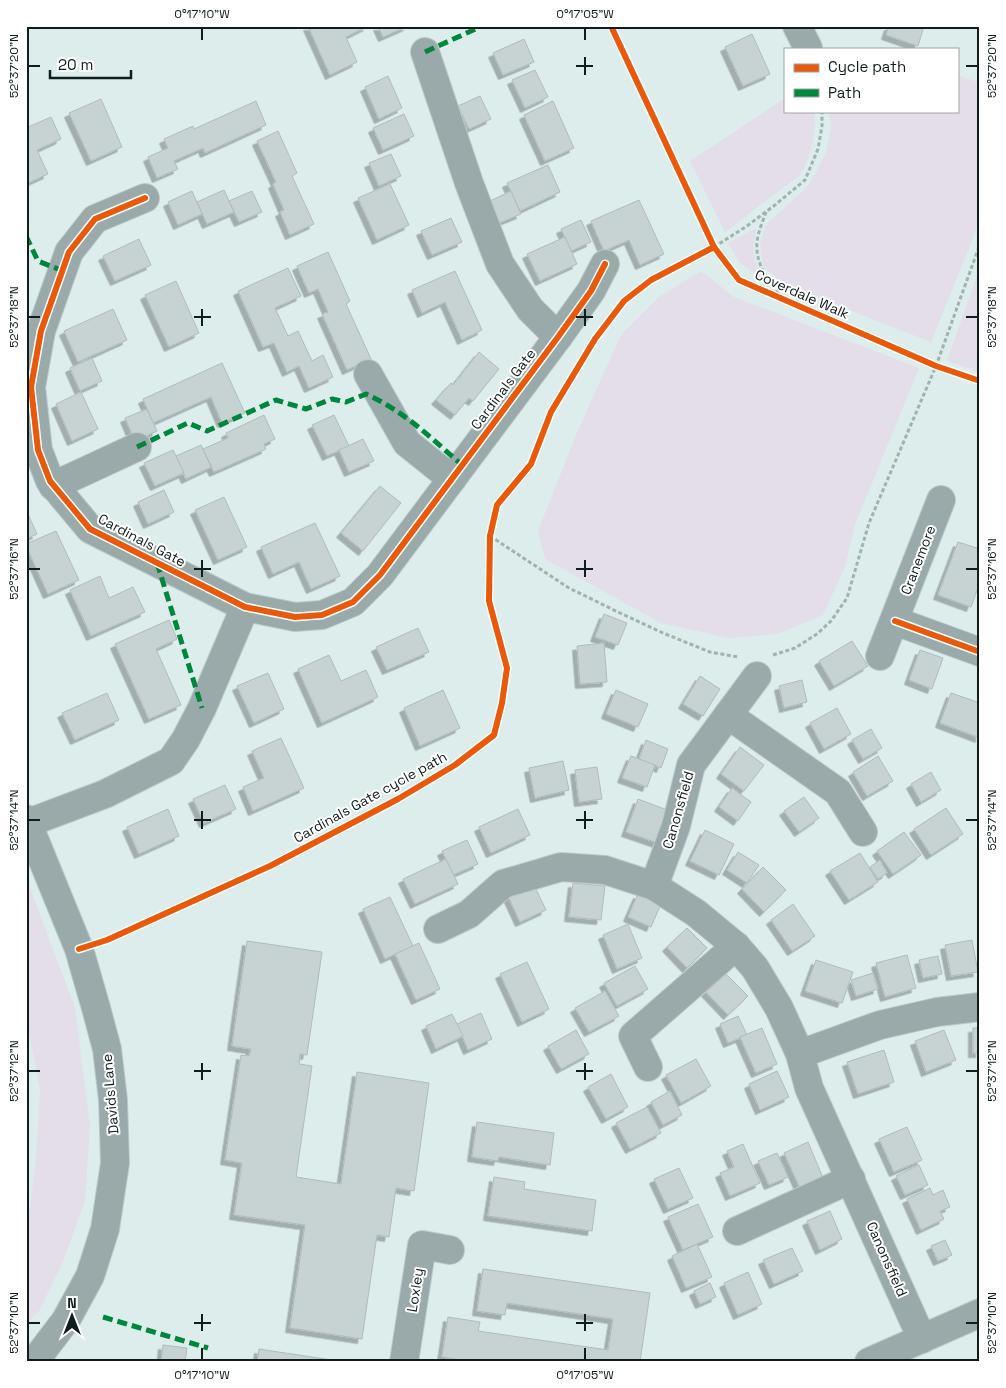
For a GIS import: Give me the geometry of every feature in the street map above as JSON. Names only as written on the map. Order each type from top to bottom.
[{"type":"street","points":[[425,52],[469,183],[500,264],[530,310],[558,337]]},
{"type":"street","name":"Cardinals Gate","points":[[145,198],[95,219],[69,252],[41,331],[31,387],[38,450],[53,486],[90,529],[245,607],[295,617],[322,615],[353,602],[380,575],[558,337],[591,291],[605,264]]},
{"type":"street","points":[[368,374],[407,443],[452,479]]},
{"type":"street","points":[[53,486],[136,447]]},
{"type":"street","name":"Cranemore","points":[[880,656],[941,500]]},
{"type":"street","points":[[27,821],[105,794],[171,761],[186,739],[202,708],[245,607]]},
{"type":"street","points":[[894,621],[980,652]]},
{"type":"street","name":"Canonsfield","points":[[654,886],[676,826],[691,765],[728,715],[754,663]]},
{"type":"street","points":[[728,715],[838,792],[863,832]]},
{"type":"street","name":"Davids Lane","points":[[27,821],[79,949],[105,1040],[113,1100],[115,1163],[105,1229],[90,1276],[66,1320],[34,1362]]},
{"type":"street","name":"Canonsfield","points":[[438,929],[469,914],[503,884],[561,867],[605,870],[654,886],[696,912],[736,946],[755,968],[779,1008],[800,1054],[809,1088],[922,1339]]},
{"type":"street","points":[[648,1067],[633,1036],[736,946]]},
{"type":"street","points":[[800,1054],[880,1025],[937,1012],[980,1007]]},
{"type":"street","points":[[737,1230],[851,1179]]},
{"type":"street","name":"Loxley","points":[[404,1362],[422,1246],[450,1250]]},
{"type":"street","points":[[869,1362],[980,1314]]},
{"type":"path","points":[[706,251],[747,226],[805,180],[818,149],[822,126],[822,112]]},
{"type":"path","points":[[766,211],[757,241],[758,256],[763,273],[785,300]]},
{"type":"path","points":[[710,238],[719,253]]},
{"type":"path","points":[[490,536],[569,588],[663,633],[710,652],[754,663],[795,648],[817,634],[831,621],[847,598],[869,524],[936,366],[980,244]]},
{"type":"path","points":[[927,362],[944,369]]},
{"type":"path","points":[[490,545],[492,528]]},
{"type":"shaded area","points":[[958,75],[978,82],[980,80],[980,221],[931,342],[778,280],[763,266],[760,244],[766,225],[808,186],[826,153],[831,127],[829,112],[958,112]]},
{"type":"shaded area","points":[[784,99],[784,112],[814,112],[812,144],[808,160],[800,175],[725,232],[690,161]]},
{"type":"shaded area","points":[[756,228],[753,252],[760,277],[740,263],[728,243]]},
{"type":"shaded area","points":[[980,267],[980,372],[947,361]]},
{"type":"shaded area","points":[[701,271],[734,297],[919,368],[855,525],[845,567],[823,615],[777,634],[729,638],[661,623],[545,559],[538,531],[576,435],[621,335],[659,297]]},
{"type":"shaded area","points":[[26,877],[75,1008],[90,1126],[85,1201],[62,1264],[39,1311],[26,1324],[26,1216],[30,1209],[36,1158],[40,1089],[26,1017]]},
{"type":"building","points":[[308,26],[368,26],[346,37],[357,62],[330,75]]},
{"type":"building","points":[[378,26],[408,26],[383,37]]},
{"type":"building","points":[[889,26],[924,26],[918,46],[886,35]]},
{"type":"building","points":[[752,34],[770,74],[743,86],[725,47]]},
{"type":"building","points":[[524,39],[534,62],[503,75],[493,53]]},
{"type":"building","points":[[535,70],[548,97],[525,108],[512,80]]},
{"type":"building","points":[[388,76],[402,108],[379,119],[365,87]]},
{"type":"building","points":[[480,96],[491,119],[469,129],[458,106]]},
{"type":"building","points":[[101,99],[122,147],[91,161],[69,113]]},
{"type":"building","points":[[256,101],[266,125],[205,153],[203,148],[174,161],[178,169],[157,178],[148,157],[168,148],[164,139],[193,126],[194,129]]},
{"type":"building","points":[[553,101],[574,148],[545,161],[524,115]]},
{"type":"building","points":[[404,114],[414,136],[383,150],[373,128]]},
{"type":"building","points":[[51,117],[61,139],[37,150],[48,174],[26,184],[26,128]]},
{"type":"building","points":[[278,131],[297,173],[292,176],[314,224],[290,235],[280,212],[284,210],[273,184],[276,182],[257,141]]},
{"type":"building","points":[[391,154],[401,176],[379,186],[369,163]]},
{"type":"building","points":[[548,165],[560,192],[520,211],[507,183]]},
{"type":"building","points":[[390,184],[409,225],[377,240],[358,198]]},
{"type":"building","points":[[224,190],[234,212],[207,224],[197,202]]},
{"type":"building","points":[[192,191],[202,214],[178,225],[168,202]]},
{"type":"building","points":[[252,191],[262,212],[239,222],[229,201]]},
{"type":"building","points":[[511,191],[521,214],[499,223],[490,201]]},
{"type":"building","points":[[639,200],[664,254],[640,265],[629,240],[604,251],[591,221]]},
{"type":"building","points":[[451,218],[462,242],[432,255],[421,231]]},
{"type":"building","points":[[581,220],[591,242],[571,251],[561,229]]},
{"type":"building","points":[[565,237],[577,264],[540,281],[527,254]]},
{"type":"building","points":[[139,239],[151,265],[115,281],[103,256]]},
{"type":"building","points":[[328,252],[350,301],[346,304],[371,359],[347,370],[322,314],[328,312],[318,289],[309,293],[297,266]]},
{"type":"building","points":[[288,268],[301,296],[275,308],[288,336],[298,331],[312,361],[323,355],[333,377],[309,388],[299,366],[287,372],[274,343],[263,347],[238,291]]},
{"type":"building","points":[[455,271],[482,330],[462,340],[445,302],[422,313],[412,290]]},
{"type":"building","points":[[176,281],[199,333],[169,347],[145,295]]},
{"type":"building","points":[[113,309],[127,340],[78,362],[64,331]]},
{"type":"building","points":[[479,352],[499,369],[473,401],[469,398],[455,415],[436,400],[451,383],[453,385]]},
{"type":"building","points":[[92,358],[102,381],[80,391],[70,368]]},
{"type":"building","points":[[222,363],[245,413],[222,423],[211,397],[153,423],[143,399]]},
{"type":"building","points":[[81,392],[98,429],[72,441],[56,404]]},
{"type":"building","points":[[147,409],[157,431],[135,441],[125,418]]},
{"type":"building","points":[[264,415],[275,439],[264,444],[266,449],[214,472],[203,449],[228,438],[226,433]]},
{"type":"building","points":[[334,415],[349,446],[327,456],[312,425]]},
{"type":"building","points":[[363,439],[374,461],[349,472],[339,450]]},
{"type":"building","points":[[201,445],[211,467],[186,479],[176,456]]},
{"type":"building","points":[[173,450],[184,473],[155,486],[144,463]]},
{"type":"building","points":[[380,486],[401,503],[363,551],[341,533]]},
{"type":"building","points":[[164,490],[174,512],[148,524],[138,502]]},
{"type":"building","points":[[224,497],[247,547],[218,560],[195,510]]},
{"type":"building","points":[[26,510],[37,534],[26,539]]},
{"type":"building","points":[[315,523],[340,576],[311,589],[299,562],[273,574],[261,547]]},
{"type":"building","points":[[56,531],[79,580],[48,594],[26,544]]},
{"type":"building","points":[[958,542],[980,549],[980,582],[971,607],[938,595]]},
{"type":"building","points":[[100,576],[109,598],[133,587],[145,612],[91,636],[70,590]]},
{"type":"building","points":[[604,614],[627,623],[618,645],[595,637]]},
{"type":"building","points":[[169,620],[177,639],[156,649],[181,705],[149,719],[115,644]]},
{"type":"building","points":[[418,628],[429,652],[387,670],[376,647]]},
{"type":"building","points":[[852,641],[868,666],[834,686],[819,661]]},
{"type":"building","points":[[604,643],[607,682],[580,684],[577,646]]},
{"type":"building","points":[[920,650],[943,658],[932,689],[909,680]]},
{"type":"building","points":[[329,655],[341,681],[366,670],[378,697],[322,723],[298,669]]},
{"type":"building","points":[[268,673],[284,709],[254,723],[237,686]]},
{"type":"building","points":[[700,676],[720,689],[703,716],[683,704]]},
{"type":"building","points":[[802,680],[807,702],[784,708],[779,686]]},
{"type":"building","points":[[443,690],[460,728],[420,746],[404,708]]},
{"type":"building","points":[[616,690],[648,704],[638,727],[606,714]]},
{"type":"building","points":[[107,693],[119,720],[75,740],[62,713]]},
{"type":"building","points":[[951,693],[980,703],[980,738],[940,723]]},
{"type":"building","points":[[837,708],[851,734],[824,749],[810,723]]},
{"type":"building","points":[[871,729],[882,748],[863,759],[852,740]]},
{"type":"building","points":[[281,738],[304,788],[253,811],[243,787],[264,778],[252,751]]},
{"type":"building","points":[[646,740],[668,749],[661,768],[639,759]]},
{"type":"building","points":[[740,747],[764,765],[744,791],[721,774]]},
{"type":"building","points":[[631,756],[655,765],[647,787],[622,778]]},
{"type":"building","points":[[878,756],[893,781],[867,796],[853,772]]},
{"type":"building","points":[[563,761],[569,790],[535,798],[529,768]]},
{"type":"building","points":[[597,767],[602,799],[579,802],[575,770]]},
{"type":"building","points":[[931,772],[941,790],[921,802],[911,784]]},
{"type":"building","points":[[225,785],[236,809],[204,823],[193,799]]},
{"type":"building","points":[[732,788],[751,802],[738,821],[719,807]]},
{"type":"building","points":[[804,797],[819,818],[799,832],[784,811]]},
{"type":"building","points":[[638,799],[670,811],[658,843],[626,832]]},
{"type":"building","points":[[946,808],[963,834],[931,855],[914,829]]},
{"type":"building","points":[[168,809],[179,836],[139,854],[127,827]]},
{"type":"building","points":[[518,809],[530,835],[491,853],[479,827]]},
{"type":"building","points":[[705,830],[734,844],[719,875],[690,861]]},
{"type":"building","points":[[904,832],[921,855],[893,874],[877,851]]},
{"type":"building","points":[[467,840],[478,864],[453,875],[442,851]]},
{"type":"building","points":[[738,852],[759,865],[747,883],[727,870]]},
{"type":"building","points":[[860,853],[878,882],[849,900],[830,871]]},
{"type":"building","points":[[446,859],[458,884],[415,904],[403,879]]},
{"type":"building","points":[[880,860],[887,873],[878,879],[870,867]]},
{"type":"building","points":[[763,867],[786,890],[764,912],[742,889]]},
{"type":"building","points":[[533,883],[546,910],[520,922],[507,894]]},
{"type":"building","points":[[573,883],[605,886],[601,920],[569,917]]},
{"type":"building","points":[[638,894],[661,904],[651,927],[628,917]]},
{"type":"building","points":[[390,897],[413,946],[385,959],[363,909]]},
{"type":"building","points":[[793,904],[815,936],[792,951],[771,920]]},
{"type":"building","points":[[628,924],[642,958],[617,969],[603,935]]},
{"type":"building","points":[[687,928],[707,948],[687,968],[667,947]]},
{"type":"building","points":[[972,940],[978,972],[951,976],[945,945]]},
{"type":"building","points":[[247,941],[322,952],[307,1055],[300,1054],[299,1064],[312,1066],[296,1177],[341,1184],[357,1072],[429,1083],[414,1191],[396,1188],[389,1237],[377,1235],[362,1339],[290,1328],[305,1225],[234,1215],[242,1163],[225,1160],[241,1055],[249,1056],[251,1049],[232,1046]]},
{"type":"building","points":[[419,943],[440,989],[416,1000],[395,954]]},
{"type":"building","points":[[907,955],[916,988],[885,997],[876,963]]},
{"type":"building","points":[[938,956],[942,974],[923,978],[919,960]]},
{"type":"building","points":[[816,960],[853,972],[842,1003],[805,991]]},
{"type":"building","points":[[527,962],[549,1009],[522,1022],[500,974]]},
{"type":"building","points":[[635,966],[648,989],[617,1006],[604,983]]},
{"type":"building","points":[[873,973],[878,989],[856,996],[851,980]]},
{"type":"building","points":[[726,974],[748,996],[728,1015],[706,992]]},
{"type":"building","points":[[605,991],[619,1016],[589,1032],[575,1008]]},
{"type":"building","points":[[481,1013],[492,1039],[468,1050],[457,1024]]},
{"type":"building","points":[[452,1014],[463,1036],[436,1049],[426,1026]]},
{"type":"building","points":[[738,1016],[747,1035],[728,1043],[720,1024]]},
{"type":"building","points":[[762,1028],[777,1064],[756,1073],[740,1037]]},
{"type":"building","points":[[973,1028],[980,1028],[980,1053],[973,1053]]},
{"type":"building","points":[[576,1030],[589,1054],[561,1069],[548,1046]]},
{"type":"building","points":[[944,1030],[956,1060],[926,1072],[915,1041]]},
{"type":"building","points":[[884,1050],[894,1082],[858,1094],[847,1062]]},
{"type":"building","points":[[696,1059],[711,1086],[681,1103],[666,1075]]},
{"type":"building","points":[[777,1071],[789,1097],[760,1110],[749,1084]]},
{"type":"building","points":[[611,1074],[628,1107],[606,1119],[588,1087]]},
{"type":"building","points":[[670,1091],[682,1115],[663,1125],[651,1102]]},
{"type":"building","points":[[647,1107],[661,1133],[630,1149],[616,1123]]},
{"type":"building","points":[[477,1122],[554,1133],[550,1165],[499,1157],[498,1161],[472,1157]]},
{"type":"building","points":[[907,1127],[922,1160],[894,1172],[879,1139]]},
{"type":"building","points":[[808,1142],[823,1178],[800,1188],[784,1153]]},
{"type":"building","points":[[743,1144],[760,1183],[730,1196],[720,1173],[734,1167],[727,1151]]},
{"type":"building","points":[[777,1153],[788,1177],[769,1185],[758,1161]]},
{"type":"building","points":[[919,1165],[928,1185],[905,1195],[896,1176]]},
{"type":"building","points":[[679,1168],[693,1198],[668,1209],[654,1179]]},
{"type":"building","points":[[494,1177],[525,1182],[524,1189],[596,1200],[592,1231],[488,1216]]},
{"type":"building","points":[[930,1188],[933,1195],[943,1190],[950,1207],[940,1211],[944,1219],[921,1230],[907,1199]]},
{"type":"building","points":[[698,1204],[713,1237],[683,1250],[668,1217]]},
{"type":"building","points":[[830,1211],[842,1239],[820,1250],[807,1221]]},
{"type":"building","points":[[945,1240],[952,1255],[938,1261],[931,1246]]},
{"type":"building","points":[[697,1244],[712,1277],[686,1288],[672,1256]]},
{"type":"building","points":[[792,1248],[803,1271],[774,1284],[763,1260]]},
{"type":"building","points":[[483,1269],[650,1293],[640,1362],[474,1362],[442,1357],[448,1317],[480,1322],[478,1331],[608,1350],[613,1319],[507,1303],[505,1315],[477,1311]]},
{"type":"building","points":[[748,1272],[762,1304],[738,1315],[724,1283]]},
{"type":"building","points":[[710,1283],[716,1297],[700,1304],[694,1291]]},
{"type":"building","points":[[163,1345],[187,1348],[185,1362],[161,1362]]},
{"type":"building","points":[[259,1349],[345,1362],[257,1362]]},
{"type":"marked path","points":[[425,52],[482,26]]},
{"type":"marked path","points":[[26,236],[38,261],[63,271]]},
{"type":"marked path","points":[[137,447],[188,423],[207,431],[276,400],[306,409],[332,399],[346,402],[366,394],[393,408],[462,465]]},
{"type":"marked path","points":[[157,563],[202,708]]},
{"type":"marked path","points":[[103,1317],[208,1348]]},
{"type":"cycle path","name":"Coverdale Walk","points":[[611,26],[714,247],[739,280],[936,366],[980,381]]},
{"type":"cycle path","points":[[145,198],[95,219],[69,252],[41,331],[31,387],[38,450],[50,481],[90,529],[245,607],[295,617],[322,615],[353,602],[380,575],[558,337],[591,291],[605,264]]},
{"type":"cycle path","name":"Cardinals Gate cycle path","points":[[79,949],[107,940],[270,866],[398,799],[455,765],[494,735],[502,703],[507,668],[489,601],[490,536],[497,505],[531,464],[551,412],[595,339],[624,301],[651,280],[714,247]]},
{"type":"cycle path","points":[[895,621],[980,652]]}]
